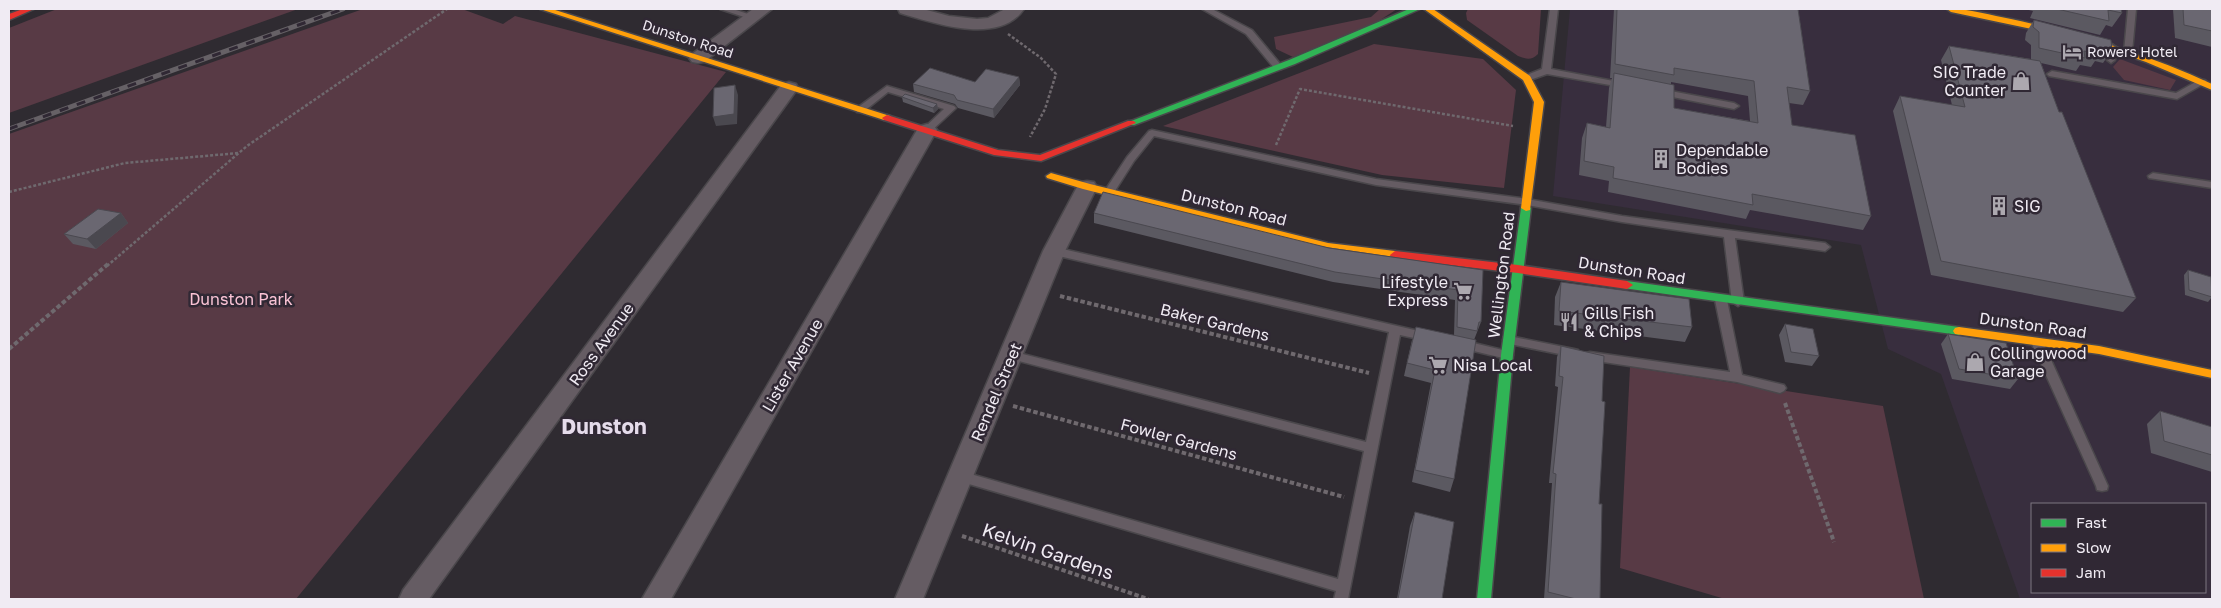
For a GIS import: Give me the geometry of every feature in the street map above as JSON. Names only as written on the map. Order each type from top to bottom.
[{"type":"main road","points":[[9,17],[30,9]]},
{"type":"main road","name":"Dunston Road","points":[[544,9],[997,153],[1041,158],[1278,67],[1416,9]]},
{"type":"main road","name":"Wellington Road","points":[[1428,9],[1527,78],[1539,102],[1507,355],[1484,599]]},
{"type":"main road","points":[[1952,9],[2073,36],[2112,47],[2188,74],[2207,84]]},
{"type":"main road","name":"Dunston Road","points":[[1052,176],[1098,190],[1328,247],[1518,269],[1721,300],[2099,350],[2212,374]]},
{"type":"street","points":[[906,9],[960,24],[984,25],[1006,18],[1016,9]]},
{"type":"street","points":[[698,58],[758,13]]},
{"type":"street","name":"Ross Avenue","points":[[413,599],[789,88]]},
{"type":"street","name":"Lister Avenue","points":[[656,599],[927,130]]},
{"type":"street","name":"Rendel Street","points":[[909,599],[1011,355],[1040,291],[1054,252],[1098,190]]},
{"type":"lane","points":[[724,9],[758,13]]},
{"type":"lane","points":[[1206,9],[1249,32],[1278,67]]},
{"type":"lane","points":[[1546,71],[1554,9]]},
{"type":"lane","points":[[2128,52],[2132,9]]},
{"type":"lane","points":[[2111,60],[2112,47]]},
{"type":"lane","points":[[1527,78],[1546,71],[1631,87]]},
{"type":"lane","points":[[2052,74],[2177,96],[2207,84]]},
{"type":"lane","points":[[860,110],[887,88],[951,108],[927,130]]},
{"type":"lane","points":[[1650,90],[1734,106]]},
{"type":"lane","points":[[1098,190],[1130,159],[1152,133],[1376,182],[1527,202],[1825,247]]},
{"type":"lane","points":[[2153,176],[2212,185]]},
{"type":"lane","points":[[1729,234],[1738,302]]},
{"type":"lane","points":[[1054,252],[1507,355]]},
{"type":"lane","points":[[1721,300],[1737,378]]},
{"type":"lane","points":[[960,476],[1342,593],[1395,329]]},
{"type":"lane","points":[[1509,340],[1620,361],[1737,378],[1780,388]]},
{"type":"lane","points":[[2036,342],[2102,486]]},
{"type":"lane","points":[[1011,355],[1372,448]]},
{"type":"path","points":[[9,350],[239,153],[447,9]]},
{"type":"path","points":[[994,22],[1018,43],[1040,58],[1056,74],[1045,108],[1020,156]]},
{"type":"path","points":[[1270,159],[1300,89],[1536,130]]},
{"type":"path","points":[[9,192],[125,162],[239,153]]},
{"type":"path","name":"Baker Gardens","points":[[1040,291],[1385,378]]},
{"type":"path","points":[[1780,388],[1834,542]]},
{"type":"path","name":"Fowler Gardens","points":[[992,400],[1360,501]]},
{"type":"path","name":"Kelvin Gardens","points":[[940,528],[1148,599]]},
{"type":"shaded area","points":[[1570,9],[2212,9],[2212,599],[2020,599],[1941,374],[1888,349],[1861,245],[1553,196]]},
{"type":"green space","points":[[57,9],[298,9],[9,113],[9,28]]},
{"type":"green space","name":"Dunston Park","points":[[363,9],[462,9],[503,24],[515,16],[726,72],[296,599],[9,599],[9,134]]},
{"type":"green space","points":[[1380,9],[1397,9],[1377,22],[1293,57],[1276,49],[1274,37],[1371,17]]},
{"type":"green space","points":[[1468,9],[1541,9],[1538,54],[1528,59],[1518,56],[1467,20],[1466,13]]},
{"type":"green space","points":[[1374,44],[1483,59],[1516,90],[1504,188],[1382,175],[1163,126]]},
{"type":"green space","points":[[2120,59],[2176,80],[2170,90],[2124,80],[2113,67]]},
{"type":"green space","points":[[1630,367],[1883,406],[1924,599],[1725,599],[1620,568]]},
{"type":"building","points":[[1617,9],[1798,9],[1810,91],[1787,87],[1792,125],[1855,135],[1871,216],[1752,194],[1753,205],[1613,178],[1614,167],[1584,161],[1587,123],[1610,128],[1614,73],[1674,85],[1674,108],[1758,123],[1754,81],[1674,68],[1674,75],[1615,64]]},
{"type":"building","points":[[2057,9],[2121,9],[2122,13],[2108,10],[2109,21]]},
{"type":"building","points":[[2183,9],[2212,9],[2212,31],[2184,25]]},
{"type":"building","points":[[2034,20],[2111,40],[2112,50],[2099,47],[2099,54],[2084,51],[2085,58],[2039,48],[2039,32],[2033,27]]},
{"type":"building","name":"SIG","points":[[1949,46],[2040,61],[2059,112],[2062,112],[2136,298],[1941,261],[1900,96],[1965,107]]},
{"type":"building","points":[[930,68],[975,82],[986,69],[1019,77],[993,109],[957,100],[954,95],[913,84]]},
{"type":"building","points":[[735,85],[734,114],[713,117],[714,88]]},
{"type":"building","points":[[905,94],[937,104],[933,108],[902,97]]},
{"type":"building","points":[[1103,192],[1329,248],[1483,270],[1481,322],[1479,322],[1477,331],[1457,327],[1458,290],[1335,272],[1094,213]]},
{"type":"building","points":[[98,209],[121,213],[87,239],[64,234]]},
{"type":"building","points":[[2188,270],[2211,277],[2212,297],[2189,290]]},
{"type":"building","points":[[1561,282],[1689,299],[1692,327],[1559,311]]},
{"type":"building","points":[[1785,324],[1813,329],[1819,356],[1791,352]]},
{"type":"building","points":[[1416,327],[1476,340],[1454,479],[1415,470],[1435,370],[1407,363]]},
{"type":"building","points":[[1948,334],[2006,343],[2018,379],[1959,369]]},
{"type":"building","points":[[1561,346],[1604,356],[1602,401],[1605,402],[1599,504],[1602,504],[1600,599],[1576,599],[1548,592],[1556,474],[1553,473],[1563,377],[1559,376]]},
{"type":"building","points":[[2160,411],[2212,427],[2212,455],[2164,441]]},
{"type":"building","points":[[1415,512],[1454,522],[1442,599],[1398,599]]},
{"type":"railway","points":[[9,129],[343,9]]},
{"type":"traffic: fast","points":[[1131,123],[1292,62],[1416,9]]},
{"type":"traffic: fast","points":[[1484,599],[1507,355],[1526,208]]},
{"type":"traffic: fast","points":[[1627,285],[1959,331]]},
{"type":"traffic: slow","points":[[544,9],[887,118]]},
{"type":"traffic: slow","points":[[1428,9],[1527,78],[1539,102],[1526,208]]},
{"type":"traffic: slow","points":[[1951,9],[2018,23],[2117,49],[2149,60],[2212,87]]},
{"type":"traffic: slow","points":[[1051,176],[1087,187],[1328,247],[1395,255]]},
{"type":"traffic: slow","points":[[1959,331],[2099,350],[2212,374]]},
{"type":"traffic: jam","points":[[9,17],[30,9]]},
{"type":"traffic: jam","points":[[887,118],[997,153],[1041,158],[1131,123]]},
{"type":"traffic: jam","points":[[1395,255],[1518,269],[1627,285]]},
{"type":"place","name":"Rowers Hotel","points":[[2072,52]]},
{"type":"place","name":"SIG Trade Counter","points":[[2021,81]]},
{"type":"place","name":"Dependable Bodies","points":[[1661,159]]},
{"type":"place","name":"SIG","points":[[1999,206]]},
{"type":"place","name":"Lifestyle Express","points":[[1463,291]]},
{"type":"place","name":"Gills Fish & Chips","points":[[1569,322]]},
{"type":"place","name":"Collingwood Garage","points":[[1975,362]]},
{"type":"place","name":"Nisa Local","points":[[1438,365]]},
{"type":"district","name":"Dunston","points":[[604,427]]}]
